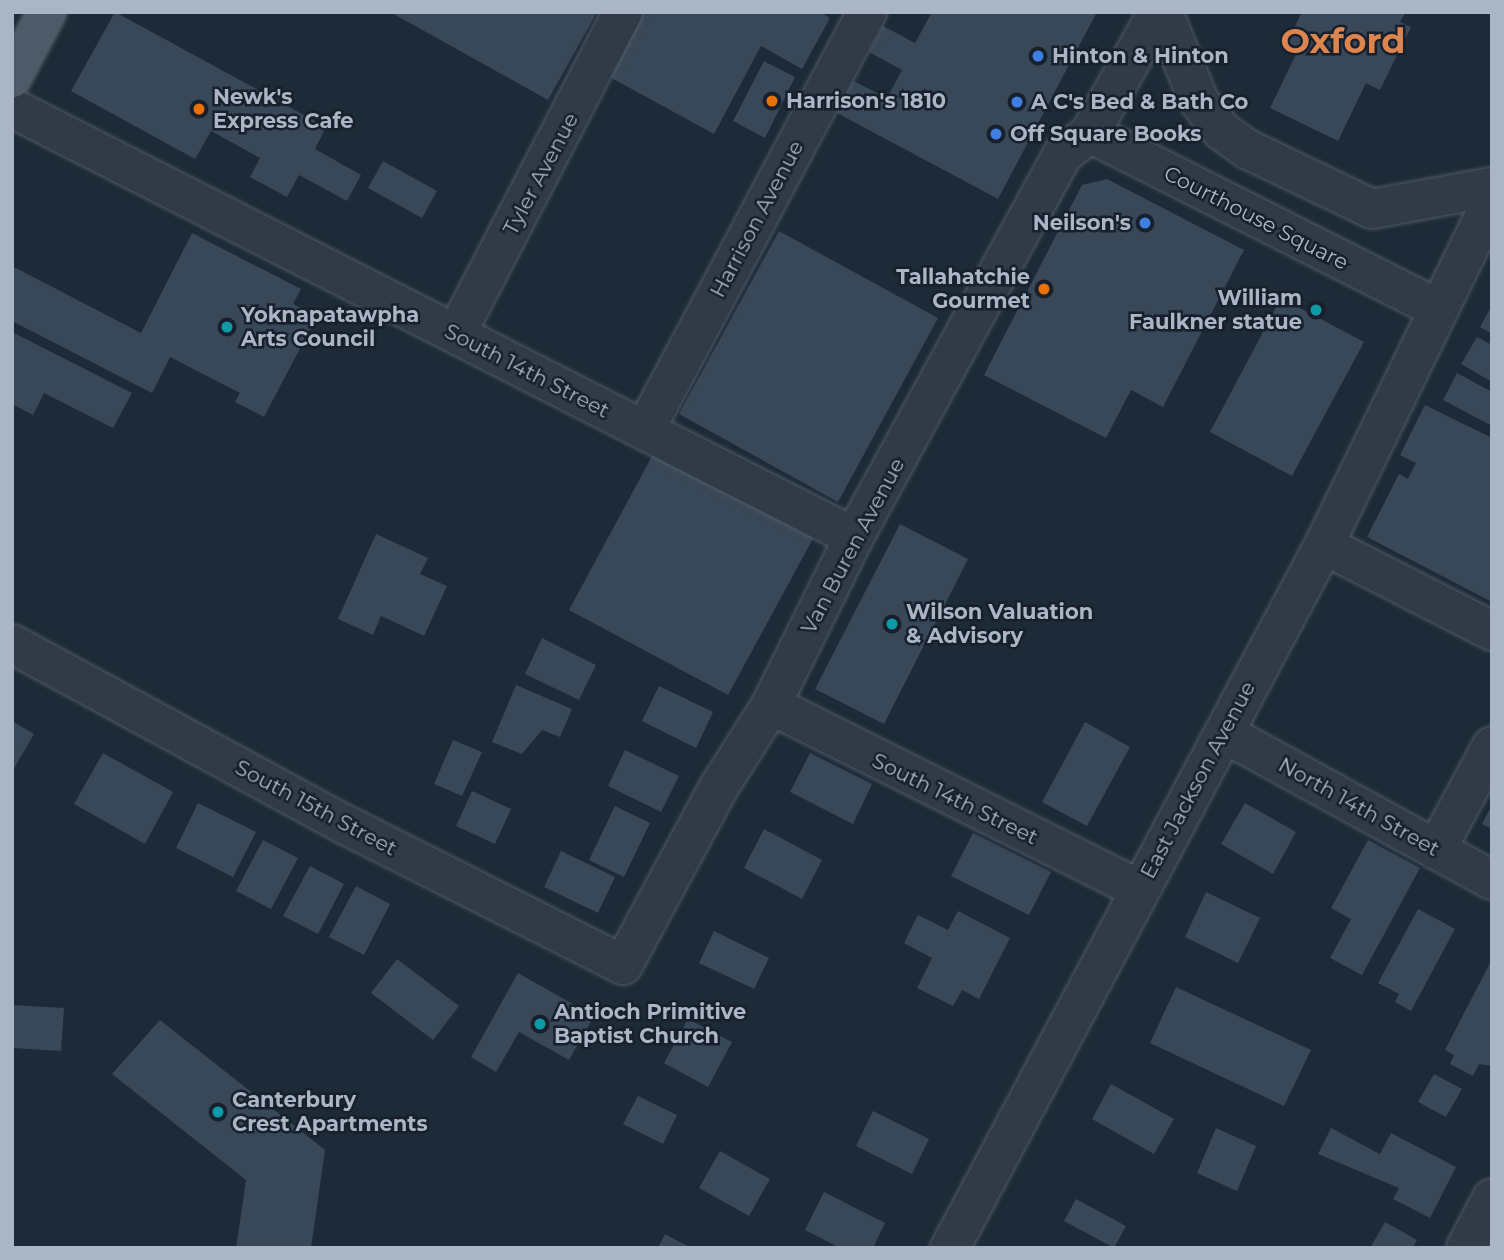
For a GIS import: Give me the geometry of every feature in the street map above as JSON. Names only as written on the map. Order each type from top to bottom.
[{"type":"main road","points":[[12,78],[47,12]]},
{"type":"street","name":"Tyler Avenue","points":[[456,334],[623,12]]},
{"type":"street","name":"Harrison Avenue","points":[[647,426],[867,12]]},
{"type":"street","points":[[1090,132],[1161,12]]},
{"type":"street","points":[[1161,12],[1199,101],[1222,131],[1259,155],[1372,209],[1492,187]]},
{"type":"street","name":"South 14th Street","points":[[12,108],[608,414],[647,426],[854,537]]},
{"type":"street","name":"Courthouse Square","points":[[1090,132],[1437,309]]},
{"type":"street","name":"Van Buren Avenue","points":[[623,965],[719,787],[772,705],[854,537],[1062,155],[1090,132]]},
{"type":"street","points":[[1437,309],[1492,200]]},
{"type":"street","name":"East Jackson Avenue","points":[[950,1248],[1226,734],[1419,358],[1437,309]]},
{"type":"street","points":[[1324,544],[1492,631]]},
{"type":"street","name":"South 15th Street","points":[[12,644],[346,825],[623,965]]},
{"type":"street","name":"South 14th Street","points":[[772,705],[1140,890]]},
{"type":"street","name":"North 14th Street","points":[[1226,734],[1492,880]]},
{"type":"street","points":[[1436,850],[1492,746]]},
{"type":"street","points":[[1465,1248],[1492,1198]]},
{"type":"building","name":"Newk's Express Cafe","points":[[115,12],[326,127],[315,149],[361,175],[347,201],[299,175],[287,197],[250,177],[260,158],[211,131],[195,159],[71,91]]},
{"type":"building","points":[[390,12],[597,12],[548,100]]},
{"type":"building","points":[[640,12],[820,12],[830,18],[802,69],[761,46],[714,134],[606,75]]},
{"type":"building","points":[[932,12],[1097,12],[998,199],[837,113],[853,81],[887,98],[902,70],[869,52],[883,26],[915,43]]},
{"type":"building","points":[[1302,12],[1406,12],[1400,22],[1411,27],[1380,90],[1366,83],[1338,141],[1270,108],[1299,48],[1287,42]]},
{"type":"building","points":[[764,61],[795,77],[765,138],[733,121]]},
{"type":"building","points":[[383,161],[437,191],[422,218],[368,188]]},
{"type":"building","points":[[1107,179],[1244,250],[1163,407],[1131,390],[1106,438],[984,375],[1082,185]]},
{"type":"building","points":[[779,231],[938,318],[838,502],[679,414]]},
{"type":"building","name":"Yoknapatawpha Arts Council","points":[[192,233],[301,289],[293,304],[317,316],[264,417],[235,402],[240,393],[170,357],[152,393],[12,321],[12,266],[141,333]]},
{"type":"building","points":[[1281,298],[1364,342],[1292,476],[1210,432]]},
{"type":"building","points":[[1492,305],[1492,334],[1480,327]]},
{"type":"building","points":[[12,332],[132,393],[113,428],[44,393],[33,415],[12,404]]},
{"type":"building","points":[[1477,337],[1492,345],[1492,382],[1461,364]]},
{"type":"building","points":[[1457,373],[1492,392],[1492,426],[1443,400]]},
{"type":"building","points":[[1425,405],[1492,438],[1492,602],[1367,537],[1399,474],[1408,479],[1416,463],[1400,455]]},
{"type":"building","points":[[657,447],[816,533],[728,695],[569,610]]},
{"type":"building","name":"Wilson Valuation & Advisory","points":[[900,524],[968,559],[884,724],[815,689]]},
{"type":"building","points":[[376,534],[428,558],[420,574],[447,586],[424,636],[381,616],[373,635],[338,619]]},
{"type":"building","points":[[542,638],[596,665],[579,700],[525,674]]},
{"type":"building","points":[[516,685],[572,709],[560,737],[542,730],[522,754],[492,742]]},
{"type":"building","points":[[659,686],[713,712],[696,748],[642,721]]},
{"type":"building","points":[[12,721],[34,734],[12,772]]},
{"type":"building","points":[[1085,722],[1130,747],[1087,826],[1042,802]]},
{"type":"building","points":[[453,740],[482,752],[462,796],[434,784]]},
{"type":"building","points":[[625,750],[679,776],[661,812],[608,786]]},
{"type":"building","points":[[103,753],[173,792],[145,844],[74,804]]},
{"type":"building","points":[[810,753],[872,784],[853,824],[790,792]]},
{"type":"building","points":[[472,791],[511,809],[495,844],[456,826]]},
{"type":"building","points":[[198,803],[256,832],[233,877],[176,848]]},
{"type":"building","points":[[1245,803],[1296,832],[1273,874],[1221,844]]},
{"type":"building","points":[[1492,805],[1492,829],[1482,824]]},
{"type":"building","points":[[615,806],[650,823],[624,877],[589,860]]},
{"type":"building","points":[[764,829],[822,860],[802,899],[744,868]]},
{"type":"building","points":[[973,833],[1051,872],[1029,915],[951,876]]},
{"type":"building","points":[[263,840],[298,858],[271,909],[236,891]]},
{"type":"building","points":[[1368,840],[1420,868],[1362,975],[1330,958],[1351,919],[1331,908]]},
{"type":"building","points":[[561,851],[615,877],[598,913],[544,887]]},
{"type":"building","points":[[310,866],[344,884],[318,934],[283,916]]},
{"type":"building","points":[[356,886],[390,904],[364,955],[329,937]]},
{"type":"building","points":[[1206,892],[1260,918],[1238,963],[1185,937]]},
{"type":"building","points":[[1418,909],[1455,929],[1411,1011],[1395,1002],[1399,994],[1378,983]]},
{"type":"building","points":[[958,911],[1010,938],[979,999],[962,990],[953,1006],[917,988],[932,958],[904,943],[918,915],[948,930]]},
{"type":"building","points":[[714,931],[769,958],[754,989],[699,963]]},
{"type":"building","points":[[397,959],[459,1006],[433,1040],[371,993]]},
{"type":"building","points":[[1492,959],[1492,1066],[1479,1064],[1473,1076],[1450,1064],[1454,1055],[1445,1050]]},
{"type":"building","name":"Antioch Primitive Baptist Church","points":[[518,973],[594,1016],[569,1060],[519,1032],[496,1072],[471,1057]]},
{"type":"building","points":[[1176,987],[1311,1050],[1284,1106],[1150,1043]]},
{"type":"building","points":[[12,1005],[64,1008],[61,1051],[12,1048]]},
{"type":"building","points":[[688,1019],[732,1042],[708,1087],[664,1063]]},
{"type":"building","name":"Canterbury Crest Apartments","points":[[160,1020],[325,1150],[311,1248],[236,1248],[246,1180],[112,1074]]},
{"type":"building","points":[[1434,1074],[1462,1089],[1446,1117],[1418,1102]]},
{"type":"building","points":[[1111,1084],[1174,1119],[1154,1154],[1092,1119]]},
{"type":"building","points":[[638,1096],[677,1115],[663,1144],[623,1124]]},
{"type":"building","points":[[873,1111],[929,1139],[912,1174],[856,1146]]},
{"type":"building","points":[[1216,1128],[1256,1146],[1237,1191],[1197,1173]]},
{"type":"building","points":[[1331,1128],[1380,1154],[1391,1133],[1456,1167],[1430,1218],[1393,1199],[1399,1188],[1318,1154]]},
{"type":"building","points":[[720,1151],[770,1179],[749,1216],[699,1188]]},
{"type":"building","points":[[824,1192],[885,1223],[873,1248],[840,1248],[805,1230]]},
{"type":"building","points":[[1076,1199],[1126,1226],[1114,1248],[1064,1221]]},
{"type":"building","points":[[1385,1222],[1417,1240],[1413,1248],[1370,1248]]},
{"type":"building","points":[[665,1234],[691,1248],[658,1248]]},
{"type":"place","name":"Hinton & Hinton","points":[[1038,56]]},
{"type":"place","name":"Harrison's 1810","points":[[772,101]]},
{"type":"place","name":"A C's Bed & Bath Co","points":[[1017,102]]},
{"type":"place","name":"Newk's Express Cafe","points":[[199,109]]},
{"type":"place","name":"Off Square Books","points":[[996,134]]},
{"type":"place","name":"Neilson's","points":[[1145,223]]},
{"type":"place","name":"Tallahatchie Gourmet","points":[[1044,289]]},
{"type":"place","name":"William Faulkner statue","points":[[1316,310]]},
{"type":"place","name":"Yoknapatawpha Arts Council","points":[[227,327]]},
{"type":"place","name":"Wilson Valuation & Advisory","points":[[892,624]]},
{"type":"place","name":"Antioch Primitive Baptist Church","points":[[540,1024]]},
{"type":"place","name":"Canterbury Crest Apartments","points":[[218,1112]]},
{"type":"district","name":"Oxford","points":[[1343,41]]}]
